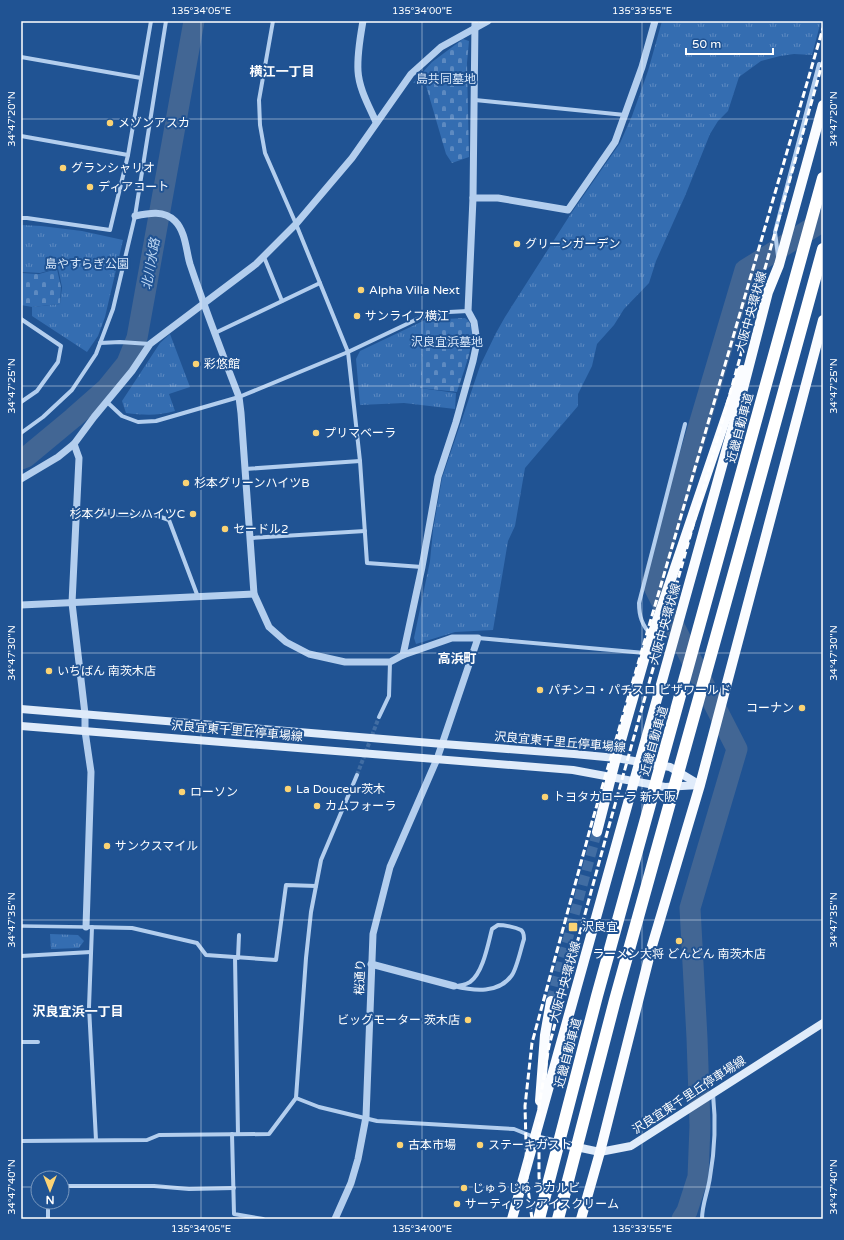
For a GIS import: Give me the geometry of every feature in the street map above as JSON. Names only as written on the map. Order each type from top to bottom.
[{"type":"highway","name":"近畿自動車道","points":[[539,1219],[601,980],[823,178]]},
{"type":"highway","points":[[558,1219],[615,1000],[823,249]]},
{"type":"main road","name":"大阪中央環状線","points":[[512,1219],[737,412],[768,292],[779,265],[823,105]]},
{"type":"main road","points":[[597,832],[616,758],[646,653],[768,292]]},
{"type":"main road","points":[[581,1219],[600,1152],[652,946],[700,785],[823,320]]},
{"type":"main road","name":"沢良宜東千里丘停車場線","points":[[21,709],[616,758],[670,767],[700,785]]},
{"type":"main road","name":"沢良宜東千里丘停車場線","points":[[21,726],[573,770],[665,787],[700,785]]},
{"type":"main road","points":[[538,1122],[545,1035],[551,1001]]},
{"type":"main road","name":"沢良宜東千里丘停車場線","points":[[534,1138],[600,1152],[631,1146],[823,1023]]},
{"type":"street","points":[[21,218],[110,230],[128,154],[151,21]]},
{"type":"street","points":[[21,433],[43,417],[72,390],[96,354],[113,309],[135,216],[166,21]]},
{"type":"street","points":[[273,21],[259,100],[260,126],[265,153],[296,224],[348,352],[360,461],[367,563],[422,567]]},
{"type":"street","points":[[363,21],[359,47],[358,73],[365,97],[376,122]]},
{"type":"street","points":[[21,478],[58,457],[74,444],[132,371],[150,344],[256,264],[296,224],[352,158],[411,74],[441,47],[475,24],[488,21]]},
{"type":"street","points":[[473,198],[498,198],[568,210],[615,142],[642,67],[655,21]]},
{"type":"street","points":[[403,655],[422,567],[438,477],[456,422],[477,342],[474,322],[468,311],[473,198],[475,24]]},
{"type":"street","points":[[21,57],[141,78]]},
{"type":"street","points":[[779,265],[775,232],[819,64],[823,65]]},
{"type":"street","points":[[475,100],[625,115]]},
{"type":"street","points":[[21,136],[128,154]]},
{"type":"street","points":[[135,216],[154,212],[168,215],[176,222],[183,235],[190,263],[204,304],[239,397],[254,594],[269,626],[286,642],[309,654],[345,662],[390,662],[403,655],[452,638],[478,638],[646,653]]},
{"type":"street","points":[[264,257],[282,301]]},
{"type":"street","points":[[215,333],[320,283]]},
{"type":"street","points":[[107,402],[122,416],[138,422],[156,421],[239,397],[348,352],[430,313],[468,311]]},
{"type":"street","points":[[21,319],[61,346],[58,362],[37,391],[21,402]]},
{"type":"street","points":[[100,343],[120,342],[150,344]]},
{"type":"street","points":[[652,636],[643,626],[638,612],[638,603],[685,424]]},
{"type":"street","points":[[74,444],[79,458],[72,603],[84,714],[84,730],[92,772],[89,927],[91,952],[89,1007],[96,1140]]},
{"type":"street","points":[[245,469],[360,461]]},
{"type":"street","points":[[77,514],[155,515],[169,520],[198,597]]},
{"type":"street","points":[[250,538],[365,531]]},
{"type":"street","points":[[21,605],[254,594]]},
{"type":"street","name":"桜通り","points":[[335,1219],[351,1183],[366,1117],[373,934],[390,867],[443,744],[478,638]]},
{"type":"street","points":[[379,717],[389,696],[390,662]]},
{"type":"street","points":[[21,1141],[147,1140],[159,1135],[269,1134],[296,1098],[306,958],[311,912],[321,860],[357,775]]},
{"type":"street","points":[[21,926],[132,928],[197,943],[206,956],[276,960],[286,884],[316,886]]},
{"type":"street","points":[[371,964],[454,986],[472,990],[483,990],[504,983],[512,974],[524,939],[521,930],[498,925],[492,929],[480,970],[476,977],[462,985],[454,986]]},
{"type":"street","points":[[238,1134],[236,958],[240,935]]},
{"type":"street","points":[[21,956],[91,952]]},
{"type":"street","points":[[21,1042],[38,1042]]},
{"type":"street","points":[[702,1219],[702,1208],[710,1179],[714,1150],[714,1112],[710,1095]]},
{"type":"street","points":[[296,1098],[319,1107],[366,1117],[377,1121],[514,1129],[534,1138]]},
{"type":"street","points":[[232,1134],[234,1219]]},
{"type":"street","points":[[70,1186],[154,1186],[189,1189],[234,1188]]},
{"type":"street","points":[[234,1214],[263,1219]]},
{"type":"green space","points":[[662,21],[821,21],[812,55],[794,54],[761,61],[739,77],[728,111],[718,121],[710,134],[685,196],[656,261],[649,283],[624,309],[614,325],[597,344],[592,366],[578,394],[578,406],[525,468],[515,526],[508,541],[493,630],[455,632],[416,644],[414,638],[430,561],[433,530],[442,478],[480,366],[505,317],[570,215],[620,143],[632,116],[648,71]]},
{"type":"green space","name":"島共同墓地","points":[[463,39],[469,41],[467,63],[469,157],[452,163],[446,154],[425,82],[413,83],[432,62]]},
{"type":"green space","name":"島やすらぎ公園","points":[[21,225],[82,231],[123,240],[105,317],[98,336],[87,352],[32,316],[32,307],[60,304],[62,287],[58,268],[40,273],[21,272]]},
{"type":"green space","points":[[57,269],[61,287],[60,304],[32,307],[21,305],[21,273],[39,274]]},
{"type":"green space","name":"沢良宜浜墓地","points":[[465,318],[472,326],[472,342],[468,360],[457,392],[420,388],[425,320]]},
{"type":"green space","points":[[425,320],[420,388],[456,393],[455,409],[404,403],[360,405],[356,359],[360,351]]},
{"type":"green space","points":[[170,334],[190,387],[169,394],[175,411],[150,415],[126,413],[122,401],[160,343]]},
{"type":"green space","points":[[50,934],[78,935],[84,941],[79,948],[51,949]]},
{"type":"waterway","name":"北川水路","points":[[21,459],[26,457],[106,389],[127,363],[137,338],[194,21]]},
{"type":"waterway","points":[[682,1219],[687,1211],[698,1177],[700,1126],[690,908],[737,749],[652,583],[745,270],[823,221]]},
{"type":"tunnel","points":[[357,775],[379,717]]},
{"type":"tunnel","points":[[551,1001],[597,832]]},
{"type":"railway","points":[[532,1219],[527,1181],[525,1106],[532,1043],[592,822],[823,28]]},
{"type":"railway","points":[[544,1219],[539,1177],[539,1106],[549,1046],[823,61]]},
{"type":"place","name":"メゾンアスカ","points":[[110,123]]},
{"type":"place","name":"グランシャリオ","points":[[63,168]]},
{"type":"place","name":"ディアコート","points":[[90,187]]},
{"type":"place","name":"グリーンガーデン","points":[[517,244]]},
{"type":"place","name":"Alpha Villa Next","points":[[361,290]]},
{"type":"place","name":"サンライフ横江","points":[[357,316]]},
{"type":"place","name":"彩悠館","points":[[196,364]]},
{"type":"place","name":"プリマベーラ","points":[[316,433]]},
{"type":"place","name":"杉本グリーンハイツB","points":[[186,483]]},
{"type":"place","name":"杉本グリーンハイツC","points":[[193,514]]},
{"type":"place","name":"セードル2","points":[[225,529]]},
{"type":"place","name":"いちばん 南茨木店","points":[[49,671]]},
{"type":"place","name":"パチンコ・パチスロ ビザワールド","points":[[540,690]]},
{"type":"place","name":"コーナン","points":[[802,708]]},
{"type":"place","name":"La Douceur茨木","points":[[288,789]]},
{"type":"place","name":"ローソン","points":[[182,792]]},
{"type":"place","name":"トヨタカローラ 新大阪","points":[[545,797]]},
{"type":"place","name":"カムフォーラ","points":[[317,806]]},
{"type":"place","name":"サンクスマイル","points":[[107,846]]},
{"type":"place","name":"沢良宜","points":[[573,927]]},
{"type":"place","name":"ラーメン大将 どんどん 南茨木店","points":[[679,941]]},
{"type":"place","name":"ビッグモーター 茨木店","points":[[468,1020]]},
{"type":"place","name":"古本市場","points":[[400,1145]]},
{"type":"place","name":"ステーキガスト","points":[[480,1145]]},
{"type":"place","name":"じゅうじゅうカルビ","points":[[464,1188]]},
{"type":"place","name":"サーティワンアイスクリーム","points":[[457,1204]]},
{"type":"district","name":"横江一丁目","points":[[282,72]]},
{"type":"district","name":"高浜町","points":[[457,659]]},
{"type":"district","name":"沢良宜浜一丁目","points":[[78,1012]]}]
